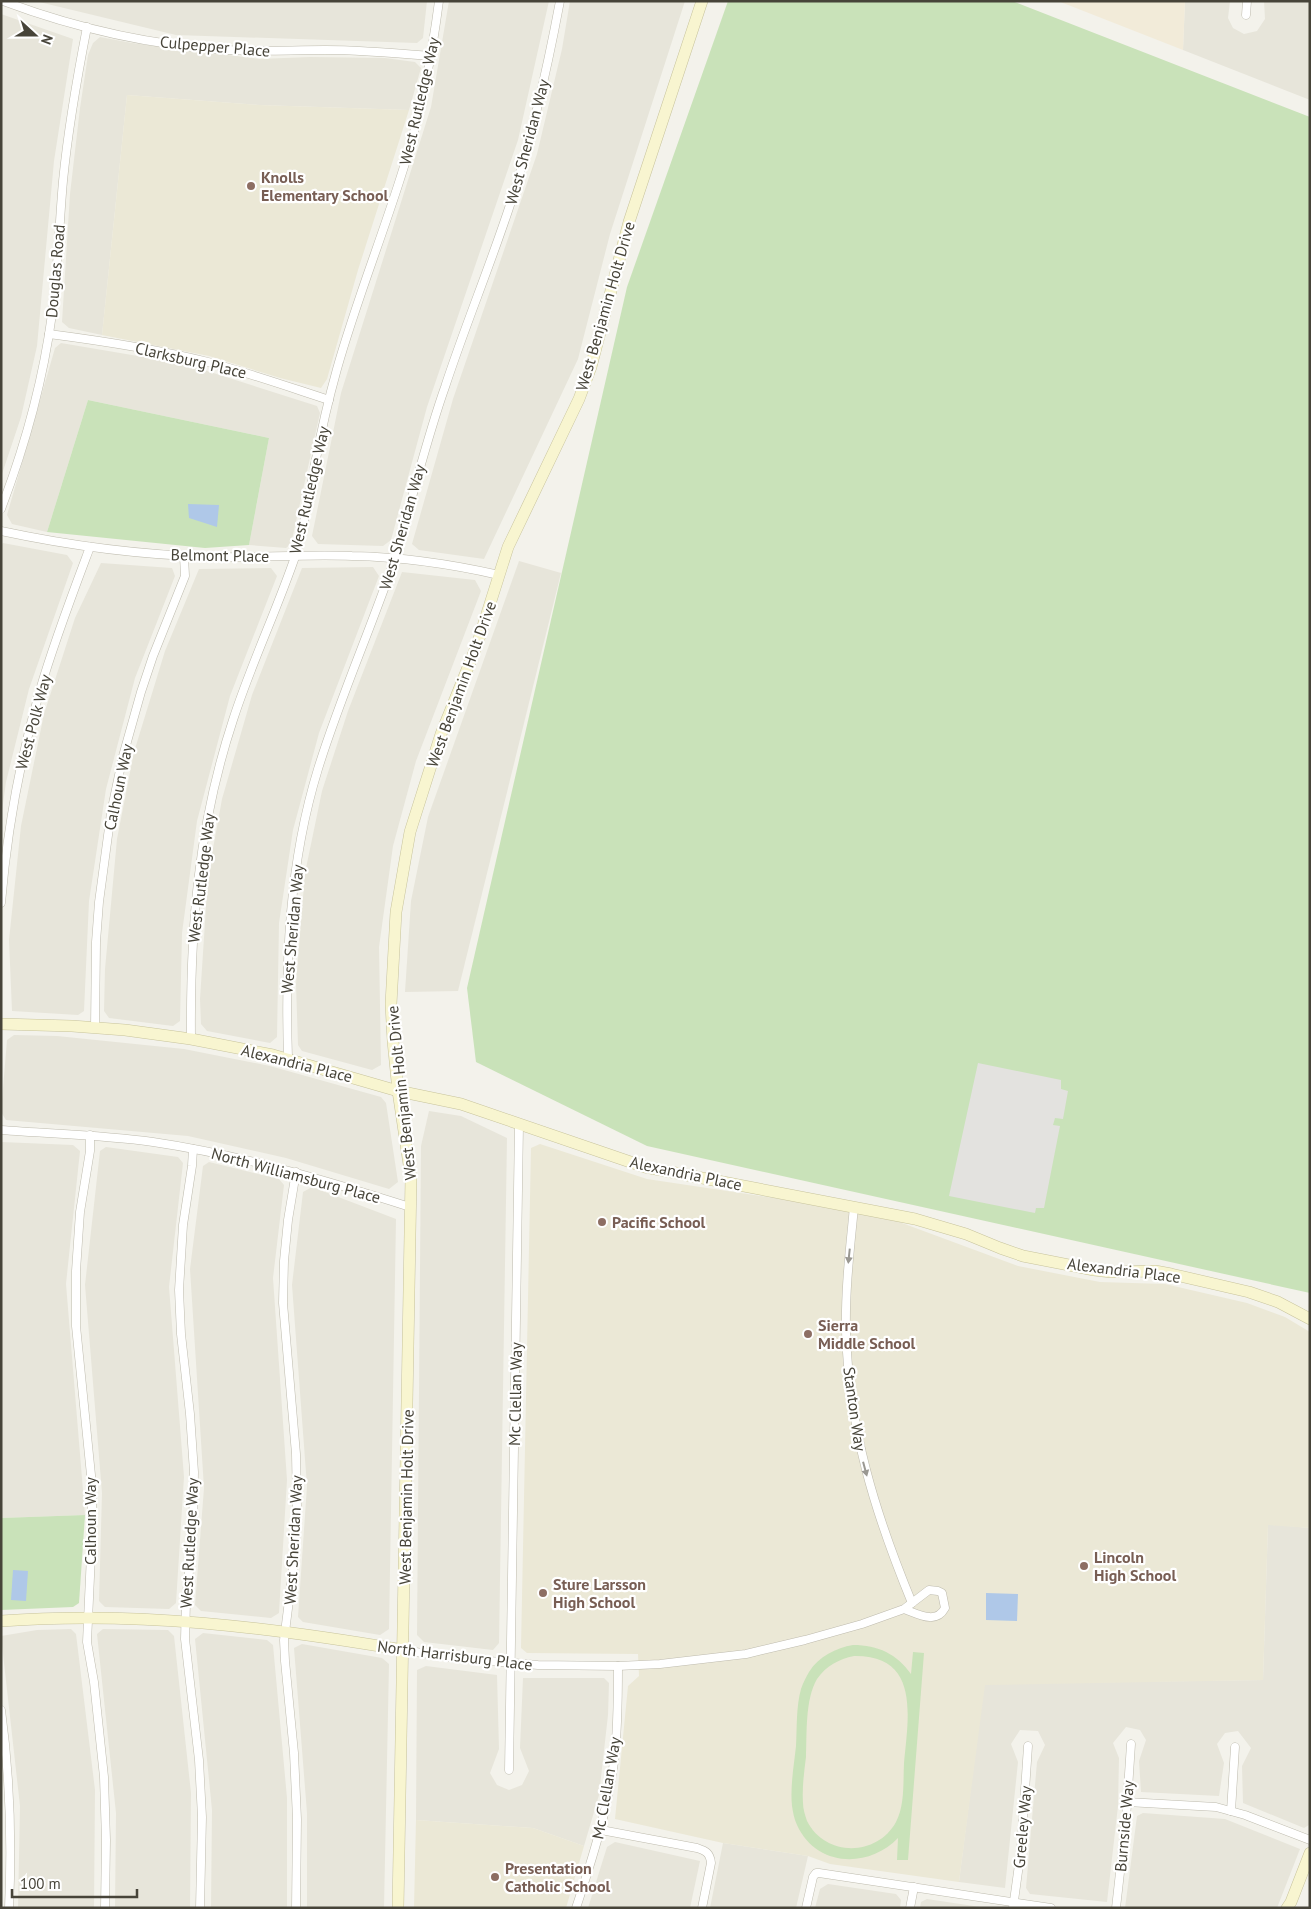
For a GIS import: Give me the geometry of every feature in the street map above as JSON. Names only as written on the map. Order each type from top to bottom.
[{"type":"main road","name":"West Benjamin Holt Drive","points":[[398,1908],[405,1590],[410,1163],[398,1091],[393,1041],[392,998],[396,912],[403,865],[410,832],[441,734],[477,645],[508,547],[579,399],[591,367],[629,222],[702,1]]},
{"type":"main road","name":"Alexandria Place","points":[[1,1024],[95,1028],[191,1039],[288,1058],[398,1091],[461,1104],[644,1167],[937,1224],[1024,1256],[1111,1272],[1155,1271],[1241,1290],[1278,1302],[1310,1319]]},
{"type":"main road","name":"North Harrisburg Place","points":[[1,1621],[88,1618],[185,1621],[286,1631],[403,1650]]},
{"type":"main road","points":[[1287,1908],[1310,1853]]},
{"type":"street","name":"Culpepper Place","points":[[3,1],[86,27],[174,45],[227,50],[370,50],[431,56]]},
{"type":"street","name":"West Rutledge Way","points":[[191,1039],[191,960],[194,910],[209,809],[233,721],[295,556],[302,531],[329,400],[351,322],[407,157],[420,110],[431,56],[439,1]]},
{"type":"street","name":"West Sheridan Way","points":[[288,1058],[287,957],[290,913],[302,833],[318,770],[334,721],[395,558],[440,403],[491,261],[526,154],[543,88],[560,1]]},
{"type":"street","points":[[1246,15],[1247,1]]},
{"type":"street","name":"Douglas Road","points":[[1,509],[38,393],[49,334],[55,294],[69,127],[86,27]]},
{"type":"street","name":"Clarksburg Place","points":[[49,334],[109,342],[209,363],[257,376],[329,400]]},
{"type":"street","name":"Belmont Place","points":[[1,532],[90,547],[184,556],[354,556],[395,558],[432,562],[499,575]]},
{"type":"street","name":"West Polk Way","points":[[1,902],[10,829],[29,732],[57,635],[90,547]]},
{"type":"street","name":"Calhoun Way","points":[[95,1028],[96,942],[99,902],[111,813],[123,756],[141,692],[153,656],[185,576],[184,556]]},
{"type":"street","name":"Mc Clellan Way","points":[[509,1770],[519,1125]]},
{"type":"street","name":"North Williamsburg Place","points":[[1,1130],[90,1135],[193,1148],[296,1172],[410,1207]]},
{"type":"street","name":"Calhoun Way","points":[[90,1135],[90,1151],[80,1212],[76,1271],[77,1334],[92,1484],[92,1532],[87,1642],[94,1682],[104,1777],[106,1840],[104,1908]]},
{"type":"street","name":"West Rutledge Way","points":[[193,1148],[183,1225],[180,1290],[181,1334],[194,1472],[193,1530],[185,1639],[199,1760],[202,1817],[200,1908]]},
{"type":"street","name":"West Sheridan Way","points":[[296,1172],[288,1220],[284,1261],[284,1330],[293,1410],[297,1506],[285,1661],[294,1753],[297,1819],[296,1908]]},
{"type":"street","name":"Stanton Way","points":[[854,1207],[848,1260],[846,1312],[849,1371],[853,1402],[860,1449],[871,1494],[884,1534],[912,1602]]},
{"type":"street","name":"North Harrisburg Place","points":[[403,1650],[510,1663],[571,1666],[618,1666],[705,1660],[746,1654],[862,1624],[904,1609],[929,1590],[938,1591],[944,1597],[945,1608],[940,1615],[930,1618],[904,1609]]},
{"type":"street","name":"Mc Clellan Way","points":[[576,1908],[601,1830],[614,1762],[618,1718],[618,1666]]},
{"type":"street","points":[[1,1710],[9,1790],[9,1908]]},
{"type":"street","name":"Burnside Way","points":[[1116,1908],[1131,1744]]},
{"type":"street","name":"Greeley Way","points":[[1013,1905],[1021,1850],[1028,1746]]},
{"type":"street","points":[[1231,1811],[1235,1747]]},
{"type":"street","points":[[1127,1802],[1216,1807],[1310,1840]]},
{"type":"street","points":[[601,1830],[697,1848],[708,1854],[711,1863],[702,1908]]},
{"type":"street","points":[[806,1908],[814,1875],[819,1873],[914,1887],[1013,1905],[1051,1908]]},
{"type":"street","points":[[910,1908],[914,1887]]},
{"type":"shaded area","points":[[35,1],[427,1],[423,38],[417,43],[176,35]]},
{"type":"shaded area","points":[[449,1],[549,1],[518,140],[427,407],[391,540],[383,546],[318,544],[312,536],[341,393],[431,107]]},
{"type":"shaded area","points":[[570,1],[685,1],[610,234],[578,359],[484,559],[419,550],[412,544],[453,399],[537,154],[562,49]]},
{"type":"shaded area","points":[[1058,1],[1185,1],[1183,50]]},
{"type":"shaded area","points":[[1185,1],[1230,1],[1228,18],[1233,28],[1244,34],[1257,31],[1265,19],[1264,1],[1310,1],[1310,100],[1183,50]]},
{"type":"shaded area","points":[[1,14],[73,39],[54,161],[37,346],[21,417],[1,477]]},
{"type":"shaded area","points":[[100,37],[132,43],[259,59],[310,57],[385,58],[415,62],[421,68],[409,110],[259,105],[127,95],[102,335],[69,328],[62,322],[70,194],[80,108],[88,55],[93,43]]},
{"type":"shaded area","name":"Knolls Elementary School","points":[[127,95],[259,105],[409,110],[358,270],[327,379],[321,388],[280,378],[209,356],[102,335]]},
{"type":"shaded area","points":[[61,343],[185,364],[317,406],[320,413],[291,544],[286,548],[249,545],[269,438],[88,400],[47,532],[12,524],[7,515],[55,348]]},
{"type":"shaded area","points":[[3,543],[67,555],[73,563],[29,689],[6,782],[1,818],[1,545]]},
{"type":"shaded area","points":[[519,561],[561,573],[458,991],[405,992],[411,901],[428,817]]},
{"type":"shaded area","points":[[101,563],[172,568],[175,576],[135,678],[106,789],[89,901],[84,1011],[78,1015],[12,1011],[9,940],[21,826],[44,714],[75,618]]},
{"type":"shaded area","points":[[373,567],[379,576],[319,733],[293,830],[279,923],[277,1037],[270,1043],[207,1031],[201,1024],[200,999],[208,876],[222,799],[252,695],[302,568]]},
{"type":"shaded area","points":[[271,568],[277,576],[230,696],[197,821],[182,933],[180,1021],[173,1026],[109,1018],[104,1011],[105,969],[117,839],[134,752],[165,651],[199,569]]},
{"type":"shaded area","points":[[402,572],[475,580],[481,591],[416,761],[393,846],[379,947],[381,1065],[372,1070],[302,1051],[298,1045],[296,984],[305,873],[322,791],[348,711]]},
{"type":"shaded area","points":[[14,1035],[57,1036],[184,1049],[270,1066],[381,1097],[386,1103],[398,1182],[389,1189],[286,1158],[188,1136],[6,1120],[1,1112],[7,1040]]},
{"type":"shaded area","points":[[978,1063],[1061,1080],[1061,1089],[1068,1091],[1063,1119],[1055,1118],[1053,1125],[1060,1126],[1044,1208],[1036,1208],[1035,1213],[949,1196]]},
{"type":"shaded area","points":[[429,1111],[461,1116],[507,1138],[499,1643],[493,1650],[424,1642],[417,1635],[421,1146]]},
{"type":"shaded area","points":[[1,1142],[73,1145],[80,1151],[66,1284],[85,1515],[1,1518]]},
{"type":"shaded area","name":"Lincoln High School","points":[[540,1144],[647,1179],[875,1213],[1018,1266],[1100,1282],[1165,1284],[1247,1303],[1285,1317],[1310,1332],[1310,1528],[1268,1525],[1263,1680],[985,1685],[959,1882],[830,1864],[808,1856],[723,1843],[615,1819],[628,1686],[639,1676],[638,1654],[527,1653],[521,1648],[531,1148]]},
{"type":"shaded area","points":[[106,1147],[178,1157],[183,1163],[169,1287],[184,1477],[176,1603],[169,1609],[105,1607],[99,1601],[102,1493],[85,1285],[100,1151]]},
{"type":"shaded area","points":[[209,1162],[279,1179],[284,1185],[273,1278],[287,1480],[279,1613],[271,1618],[201,1611],[195,1605],[204,1488],[190,1269],[203,1166]]},
{"type":"shaded area","points":[[312,1187],[396,1219],[389,1629],[380,1635],[303,1622],[298,1617],[307,1486],[292,1285],[303,1192]]},
{"type":"shaded area","points":[[1268,1524],[1310,1528],[1309,1825],[1304,1828],[1243,1803],[1242,1766],[1251,1748],[1238,1731],[1225,1733],[1217,1744],[1224,1763],[1219,1796],[1141,1792],[1139,1761],[1146,1740],[1140,1730],[1126,1727],[1113,1743],[1119,1758],[1118,1806],[1107,1902],[1030,1894],[1026,1888],[1037,1762],[1045,1745],[1038,1731],[1020,1730],[1011,1744],[1018,1762],[1005,1888],[959,1882],[984,1684],[1263,1680]]},
{"type":"shaded area","points":[[71,1629],[76,1634],[95,1790],[94,1908],[18,1908],[20,1806],[1,1636],[37,1630]]},
{"type":"shaded area","points":[[103,1629],[168,1630],[174,1636],[191,1793],[190,1908],[115,1908],[116,1813],[97,1634]]},
{"type":"shaded area","points":[[203,1633],[267,1640],[273,1645],[287,1798],[287,1908],[211,1908],[212,1810],[195,1639]]},
{"type":"shaded area","points":[[302,1644],[382,1658],[389,1664],[384,1908],[307,1908],[307,1813],[294,1648]]},
{"type":"shaded area","points":[[426,1666],[497,1675],[499,1749],[490,1773],[497,1785],[509,1790],[522,1785],[529,1771],[520,1748],[523,1678],[604,1678],[609,1683],[608,1715],[599,1795],[584,1846],[533,1828],[416,1820],[417,1670]]},
{"type":"shaded area","points":[[1143,1813],[1225,1819],[1300,1849],[1277,1908],[1125,1908],[1137,1816]]},
{"type":"shaded area","name":"Presentation Catholic School","points":[[416,1820],[533,1828],[584,1846],[566,1908],[414,1908]]},
{"type":"shaded area","points":[[615,1842],[700,1861],[690,1908],[588,1908],[607,1847]]},
{"type":"shaded area","points":[[723,1843],[808,1856],[796,1908],[710,1908]]},
{"type":"shaded area","points":[[828,1884],[896,1894],[901,1900],[900,1908],[815,1908],[820,1889]]},
{"type":"shaded area","points":[[927,1899],[987,1908],[920,1908],[921,1902]]},
{"type":"green space","points":[[728,1],[1012,1],[1310,117],[1310,1293],[647,1146],[476,1062],[467,988],[627,287]]},
{"type":"green space","points":[[88,400],[269,438],[249,545],[205,548],[47,532]]},
{"type":"green space","points":[[85,1515],[79,1603],[73,1607],[1,1610],[1,1518]]},
{"type":"green space","points":[[862,1645],[886,1652],[900,1661],[911,1674],[913,1652],[924,1653],[908,1860],[897,1860],[898,1838],[886,1848],[858,1859],[843,1859],[829,1856],[817,1849],[806,1839],[794,1818],[792,1784],[797,1710],[801,1689],[809,1672],[818,1661],[828,1654],[847,1646]],"holes":[[[854,1656],[876,1658],[891,1666],[900,1678],[906,1692],[908,1709],[901,1808],[896,1822],[877,1842],[864,1847],[838,1846],[826,1841],[815,1833],[807,1821],[804,1810],[803,1786],[810,1696],[817,1679],[824,1670],[833,1664]]]},
{"type":"water","points":[[188,504],[219,505],[217,527],[189,518]]},
{"type":"water","points":[[13,1570],[28,1571],[26,1601],[11,1600]]},
{"type":"water","points":[[986,1593],[1018,1594],[1017,1621],[986,1620]]},
{"type":"place","name":"Knolls Elementary School","points":[[251,186]]},
{"type":"place","name":"Pacific School","points":[[602,1222]]},
{"type":"place","name":"Sierra Middle School","points":[[808,1334]]},
{"type":"place","name":"Lincoln High School","points":[[1084,1566]]},
{"type":"place","name":"Sture Larsson High School","points":[[543,1593]]},
{"type":"place","name":"Presentation Catholic School","points":[[495,1877]]}]
